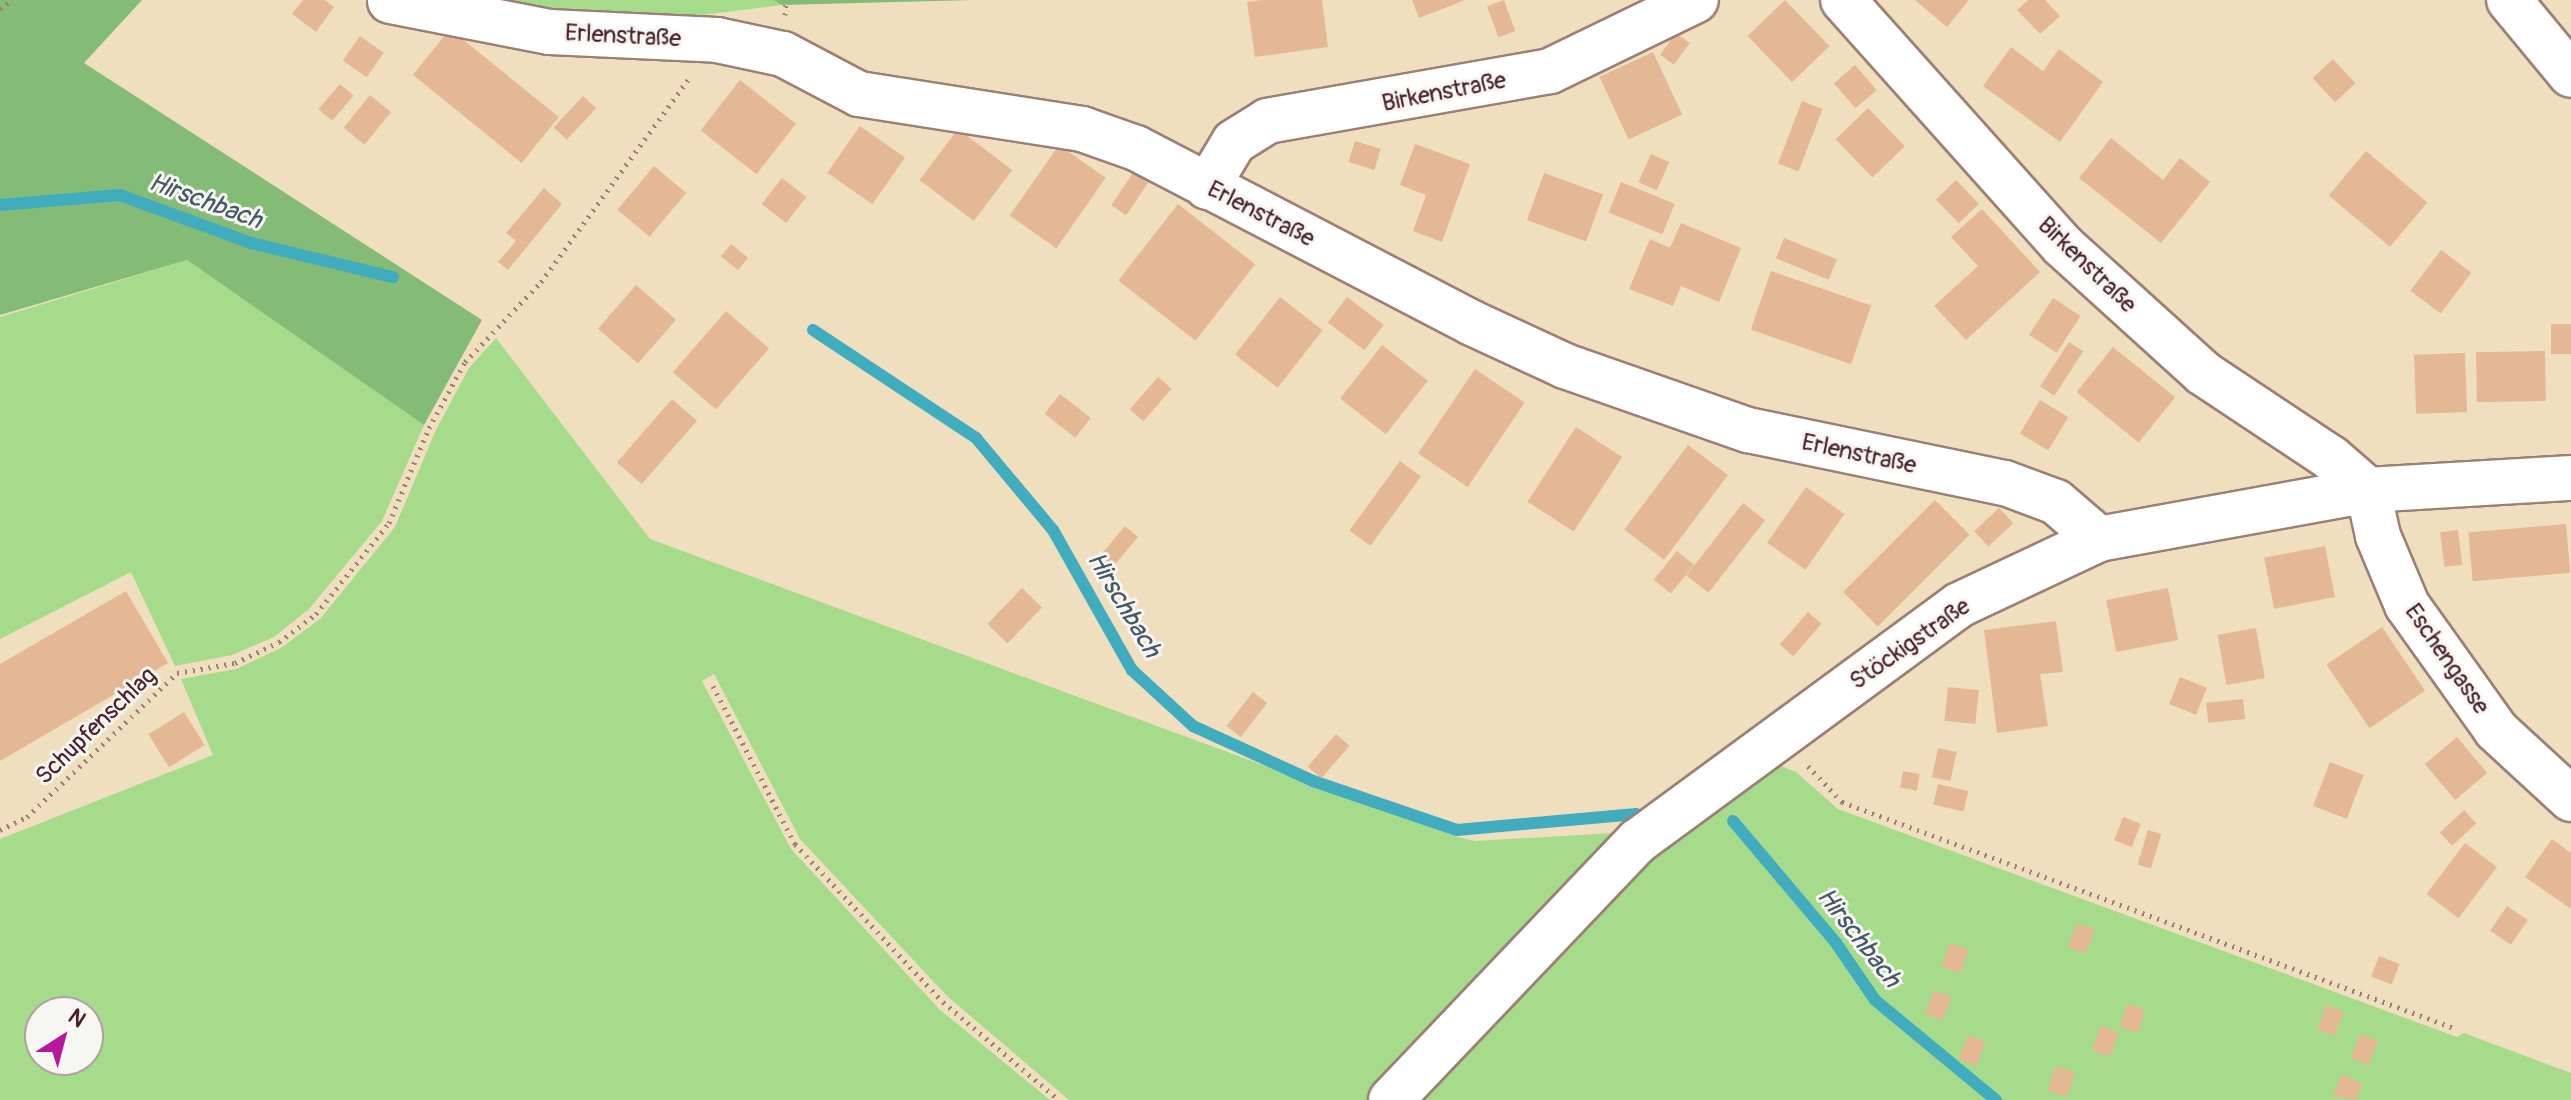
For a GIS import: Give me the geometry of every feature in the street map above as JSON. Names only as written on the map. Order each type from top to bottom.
[{"type":"street","name":"Birkenstraße","points":[[1207,187],[1234,142],[1267,121],[1385,104],[1550,71],[1696,0]]},
{"type":"street","name":"Birkenstraße","points":[[1843,0],[2062,245],[2203,373],[2331,458],[2368,490]]},
{"type":"street","points":[[2509,0],[2571,75]]},
{"type":"street","name":"Erlenstraße","points":[[390,1],[550,32],[717,40],[783,54],[859,94],[1082,129],[1136,148],[1472,323],[1606,382],[1690,412],[1831,451],[2005,483],[2056,502],[2099,539]]},
{"type":"street","name":"Stöckigstraße","points":[[1391,1100],[1638,841],[1959,605],[2099,539],[2368,490],[2571,478]]},
{"type":"street","name":"Eschengasse","points":[[2368,490],[2378,536],[2407,605],[2496,730],[2571,799]]},
{"type":"path","points":[[0,9],[12,0]]},
{"type":"path","name":"Schupfenschlag","points":[[0,830],[27,817],[177,673],[235,663],[279,642],[316,614],[389,523],[429,428],[465,362],[541,282],[717,40]]},
{"type":"path","points":[[713,686],[795,844],[943,1002],[1059,1100]]},
{"type":"path","points":[[1788,730],[1820,783],[1842,802],[2454,1028]]},
{"type":"green space","points":[[0,0],[142,0],[84,63],[482,320],[424,425],[187,260],[0,315]]},
{"type":"green space","points":[[440,0],[774,0],[781,5],[637,23]]},
{"type":"green space","points":[[774,0],[973,0],[781,5]]},
{"type":"green space","points":[[187,260],[424,425],[382,521],[309,609],[274,637],[232,655],[175,666],[131,572],[0,639],[0,317]]},
{"type":"green space","points":[[496,338],[650,539],[1458,837],[1475,841],[1632,832],[1375,1100],[1069,1100],[947,996],[800,839],[714,674],[702,681],[791,849],[939,1009],[1050,1100],[0,1100],[0,839],[213,755],[181,679],[236,669],[281,648],[320,619],[395,527],[435,432],[469,368]]},
{"type":"green space","points":[[1768,761],[1796,772],[1838,809],[2457,1037],[2464,1033],[2571,1073],[2571,1100],[1413,1100],[1640,853]]},
{"type":"building","points":[[303,0],[325,0],[334,7],[316,32],[292,14]]},
{"type":"building","points":[[1322,0],[1328,47],[1255,57],[1247,2]]},
{"type":"building","points":[[1412,0],[1465,0],[1419,18]]},
{"type":"building","points":[[1504,0],[1515,31],[1498,37],[1487,6]]},
{"type":"building","points":[[1785,0],[1829,46],[1792,82],[1748,36]]},
{"type":"building","points":[[1915,0],[1969,0],[1947,27]]},
{"type":"building","points":[[2028,0],[2045,0],[2060,16],[2040,34],[2017,10]]},
{"type":"building","points":[[450,29],[559,117],[522,163],[413,75]]},
{"type":"building","points":[[1676,33],[1690,43],[1674,65],[1660,55]]},
{"type":"building","points":[[360,36],[384,53],[367,77],[343,61]]},
{"type":"building","points":[[2011,47],[2043,71],[2059,49],[2103,82],[2060,142],[1983,86]]},
{"type":"building","points":[[1653,52],[1682,115],[1629,139],[1600,77]]},
{"type":"building","points":[[2333,59],[2356,83],[2335,102],[2313,78]]},
{"type":"building","points":[[1855,65],[1877,90],[1856,108],[1834,83]]},
{"type":"building","points":[[740,80],[796,124],[757,174],[701,130]]},
{"type":"building","points":[[340,84],[354,96],[332,121],[318,109]]},
{"type":"building","points":[[370,95],[391,112],[365,145],[344,128]]},
{"type":"building","points":[[583,96],[596,108],[567,140],[554,127]]},
{"type":"building","points":[[1802,101],[1823,109],[1799,171],[1778,164]]},
{"type":"building","points":[[1868,108],[1905,146],[1872,177],[1836,139]]},
{"type":"building","points":[[860,126],[905,158],[872,204],[827,173]]},
{"type":"building","points":[[958,129],[1012,170],[974,221],[919,180]]},
{"type":"building","points":[[2111,138],[2163,180],[2180,158],[2210,182],[2161,243],[2079,178]]},
{"type":"building","points":[[1355,141],[1381,149],[1374,170],[1349,162]]},
{"type":"building","points":[[1415,144],[1470,164],[1442,242],[1413,231],[1426,195],[1400,185]]},
{"type":"building","points":[[1059,145],[1106,178],[1056,248],[1010,215]]},
{"type":"building","points":[[2366,151],[2427,202],[2390,247],[2329,195]]},
{"type":"building","points":[[1651,154],[1669,162],[1657,190],[1638,182]]},
{"type":"building","points":[[654,166],[686,193],[650,237],[617,210]]},
{"type":"building","points":[[1137,167],[1152,177],[1126,215],[1111,205]]},
{"type":"building","points":[[1544,173],[1603,195],[1586,242],[1527,220]]},
{"type":"building","points":[[782,178],[806,197],[786,223],[762,204]]},
{"type":"building","points":[[1956,180],[1979,204],[1959,223],[1936,199]]},
{"type":"building","points":[[1621,182],[1675,204],[1662,234],[1609,213]]},
{"type":"building","points":[[544,188],[562,204],[508,270],[498,262],[516,241],[506,233]]},
{"type":"building","points":[[1178,204],[1255,264],[1196,341],[1118,280]]},
{"type":"building","points":[[1982,209],[2040,272],[1966,340],[1934,306],[1978,266],[1951,237]]},
{"type":"building","points":[[1681,223],[1741,248],[1719,302],[1681,286],[1673,306],[1629,289],[1650,239],[1670,248]]},
{"type":"building","points":[[1784,238],[1837,259],[1829,280],[1776,258]]},
{"type":"building","points":[[731,244],[748,258],[738,270],[721,256]]},
{"type":"building","points":[[2441,250],[2471,273],[2441,314],[2410,291]]},
{"type":"building","points":[[1771,271],[1871,306],[1851,364],[1751,330]]},
{"type":"building","points":[[636,285],[676,320],[638,364],[598,329]]},
{"type":"building","points":[[1280,297],[1323,330],[1278,388],[1235,355]]},
{"type":"building","points":[[1347,297],[1384,325],[1364,350],[1328,323]]},
{"type":"building","points":[[2053,298],[2081,316],[2057,353],[2029,335]]},
{"type":"building","points":[[726,311],[769,348],[716,410],[673,372]]},
{"type":"building","points":[[2551,324],[2571,324],[2571,354],[2551,354]]},
{"type":"building","points":[[2069,342],[2083,351],[2054,396],[2040,386]]},
{"type":"building","points":[[1382,345],[1428,381],[1386,434],[1340,399]]},
{"type":"building","points":[[2113,347],[2175,397],[2139,442],[2076,392]]},
{"type":"building","points":[[2545,351],[2546,401],[2477,402],[2476,352]]},
{"type":"building","points":[[2465,353],[2467,412],[2416,414],[2414,355]]},
{"type":"building","points":[[1475,369],[1525,403],[1468,487],[1418,454]]},
{"type":"building","points":[[1158,377],[1172,389],[1143,421],[1130,409]]},
{"type":"building","points":[[1060,394],[1091,418],[1075,438],[1045,414]]},
{"type":"building","points":[[672,399],[697,421],[642,484],[617,462]]},
{"type":"building","points":[[2040,400],[2068,417],[2048,450],[2020,433]]},
{"type":"building","points":[[1576,427],[1622,457],[1574,532],[1528,502]]},
{"type":"building","points":[[1688,445],[1728,475],[1664,560],[1624,530]]},
{"type":"building","points":[[1400,461],[1421,476],[1370,546],[1349,531]]},
{"type":"building","points":[[1806,487],[1845,514],[1805,570],[1767,543]]},
{"type":"building","points":[[1935,500],[1970,535],[1878,627],[1843,592]]},
{"type":"building","points":[[1743,503],[1765,520],[1708,593],[1686,575]]},
{"type":"building","points":[[1999,508],[2013,523],[1988,547],[1974,531]]},
{"type":"building","points":[[2566,524],[2570,573],[2473,581],[2468,533]]},
{"type":"building","points":[[1125,526],[1138,537],[1110,570],[1097,559]]},
{"type":"building","points":[[2458,530],[2462,565],[2444,567],[2440,532]]},
{"type":"building","points":[[2325,546],[2335,597],[2274,609],[2264,558]]},
{"type":"building","points":[[1677,551],[1694,565],[1671,594],[1654,580]]},
{"type":"building","points":[[1022,588],[1042,607],[1007,643],[987,624]]},
{"type":"building","points":[[2168,588],[2178,640],[2116,652],[2106,600]]},
{"type":"building","points":[[126,591],[168,663],[0,761],[0,664]]},
{"type":"building","points":[[1808,612],[1822,624],[1793,656],[1780,644]]},
{"type":"building","points":[[2056,621],[2063,672],[2040,674],[2048,726],[1997,733],[1984,630]]},
{"type":"building","points":[[2382,627],[2425,691],[2370,728],[2326,664]]},
{"type":"building","points":[[2256,628],[2265,678],[2226,685],[2218,635]]},
{"type":"building","points":[[2180,677],[2207,688],[2196,715],[2169,704]]},
{"type":"building","points":[[1948,687],[1979,690],[1975,724],[1944,721]]},
{"type":"building","points":[[1253,692],[1267,703],[1241,737],[1227,726]]},
{"type":"building","points":[[2243,699],[2245,719],[2208,723],[2206,703]]},
{"type":"building","points":[[184,712],[205,745],[169,767],[148,734]]},
{"type":"building","points":[[1336,734],[1350,746],[1321,778],[1308,766]]},
{"type":"building","points":[[2457,737],[2487,773],[2455,800],[2425,764]]},
{"type":"building","points":[[1938,748],[1957,752],[1950,781],[1932,777]]},
{"type":"building","points":[[2330,762],[2364,775],[2347,819],[2313,806]]},
{"type":"building","points":[[1903,771],[1920,774],[1917,791],[1900,788]]},
{"type":"building","points":[[1938,784],[1968,791],[1963,811],[1933,804]]},
{"type":"building","points":[[2464,810],[2476,823],[2452,846],[2440,833]]},
{"type":"building","points":[[2123,817],[2141,824],[2132,847],[2114,840]]},
{"type":"building","points":[[2148,830],[2161,834],[2151,869],[2137,864]]},
{"type":"building","points":[[2552,839],[2571,853],[2571,909],[2525,877]]},
{"type":"building","points":[[2465,843],[2497,867],[2458,918],[2426,894]]},
{"type":"building","points":[[2507,906],[2528,920],[2511,945],[2490,931]]},
{"type":"building","points":[[2077,923],[2095,930],[2085,954],[2068,947]]},
{"type":"building","points":[[1950,943],[1969,950],[1960,973],[1941,966]]},
{"type":"building","points":[[2379,956],[2400,964],[2392,984],[2371,977]]},
{"type":"building","points":[[1934,990],[1952,997],[1942,1021],[1925,1014]]},
{"type":"building","points":[[2127,1004],[2145,1010],[2138,1033],[2120,1027]]},
{"type":"building","points":[[2326,1005],[2344,1012],[2334,1036],[2317,1029]]},
{"type":"building","points":[[2101,1026],[2119,1033],[2109,1057],[2092,1050]]},
{"type":"building","points":[[2360,1034],[2378,1041],[2368,1065],[2351,1058]]},
{"type":"building","points":[[1968,1035],[1986,1042],[1976,1066],[1959,1059]]},
{"type":"building","points":[[2056,1066],[2075,1072],[2067,1097],[2048,1091]]},
{"type":"building","points":[[2342,1074],[2363,1084],[2355,1100],[2333,1096]]},
{"type":"waterway","name":"Hirschbach","points":[[0,205],[120,195],[251,243],[393,277]]},
{"type":"waterway","name":"Hirschbach","points":[[813,330],[976,438],[1053,530],[1132,670],[1193,726],[1313,781],[1457,830],[1636,814]]},
{"type":"waterway","name":"Hirschbach","points":[[1733,821],[1836,943],[1875,1000],[1996,1100]]}]
